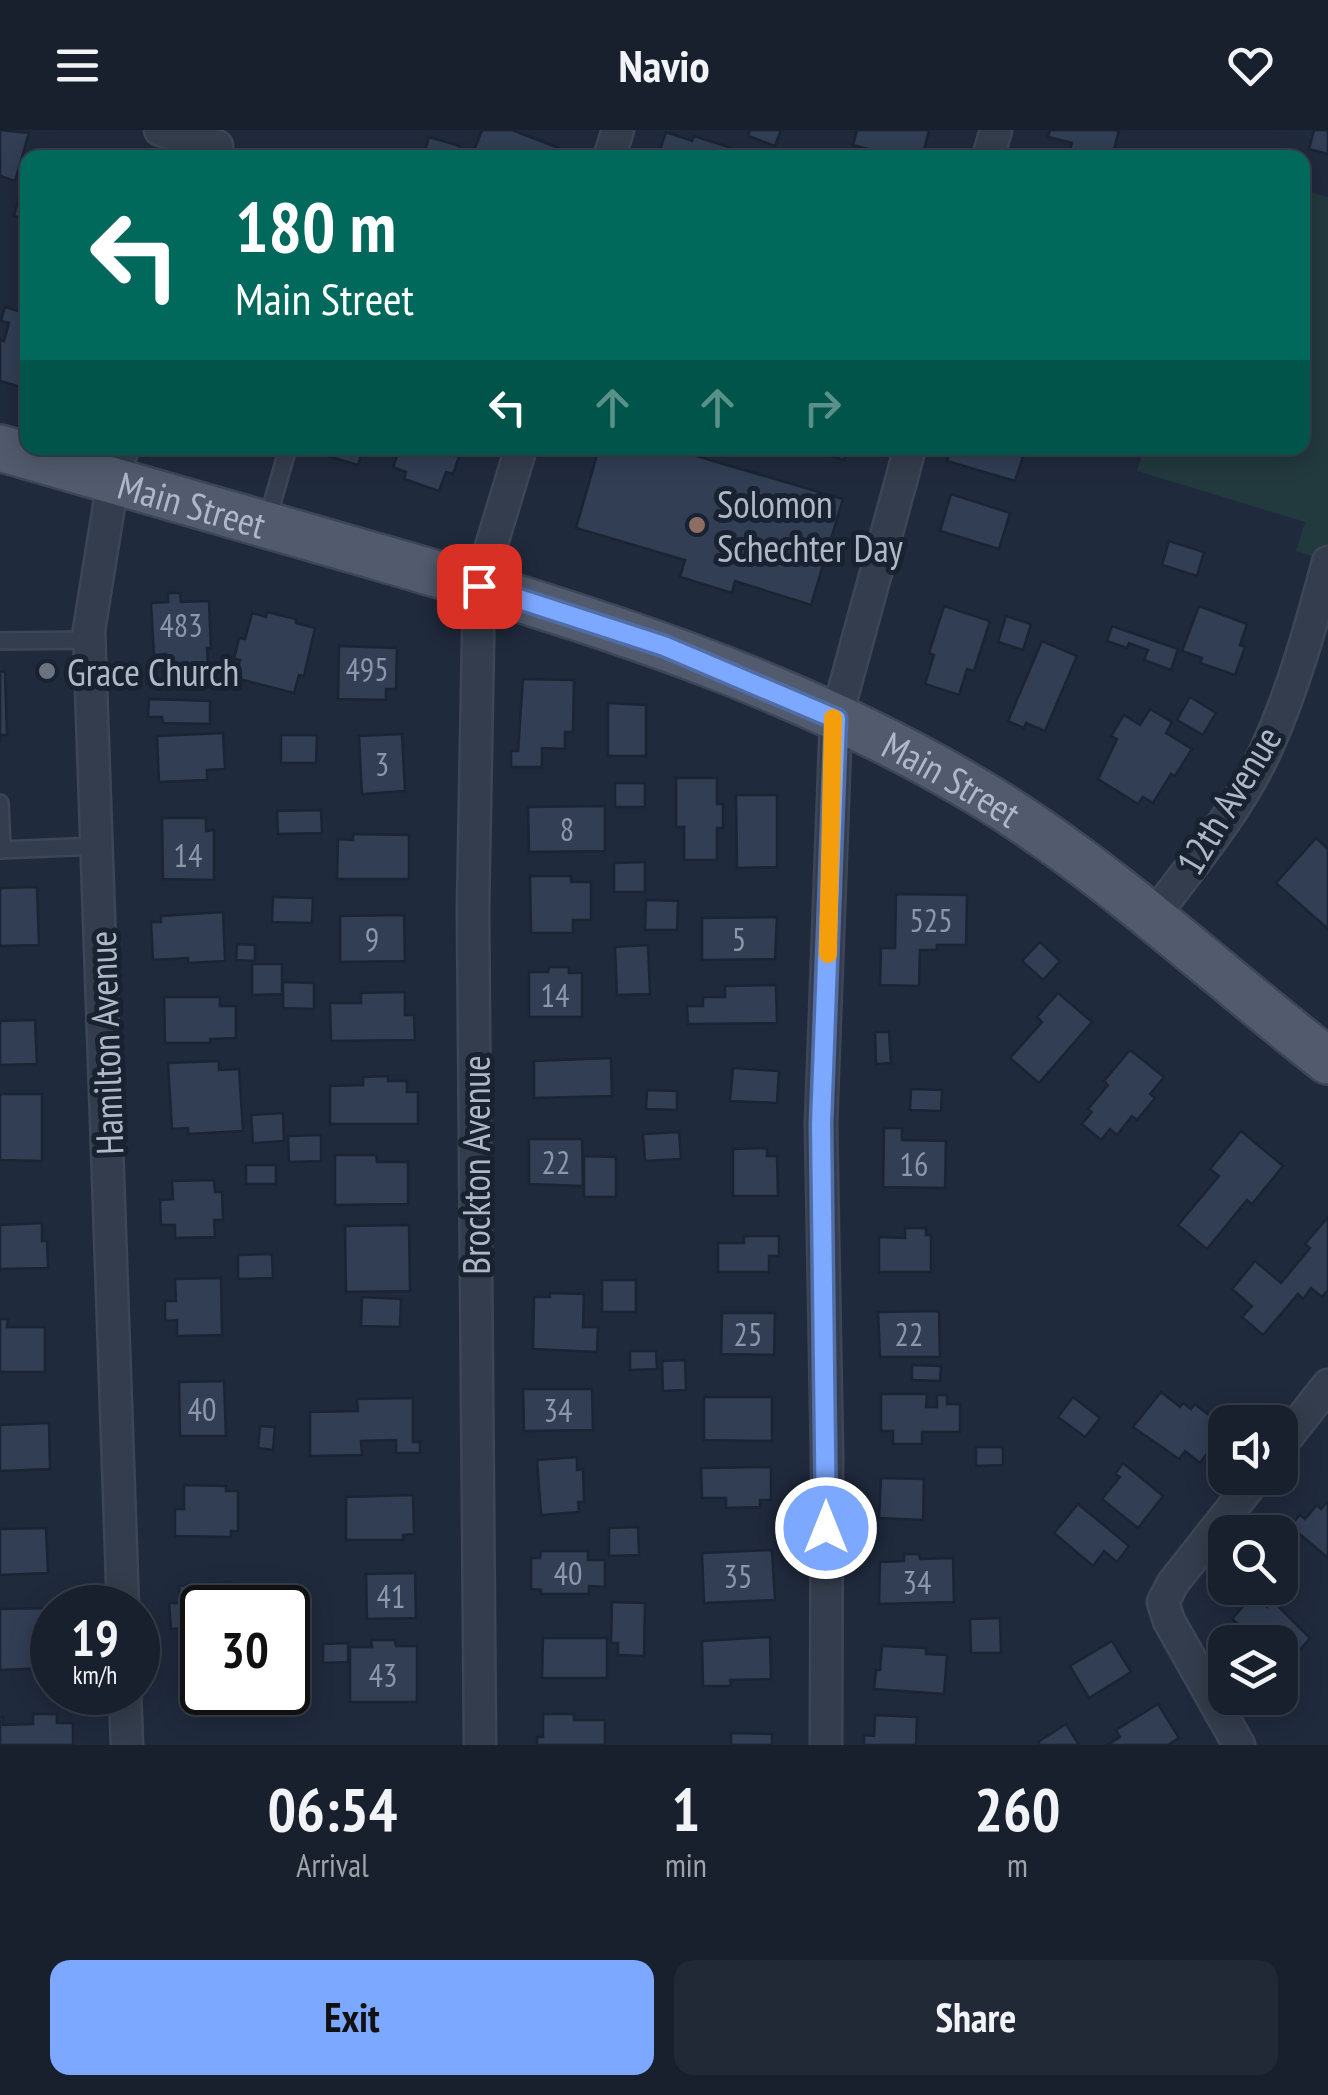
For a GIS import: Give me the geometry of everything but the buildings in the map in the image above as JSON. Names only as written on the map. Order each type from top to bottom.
[{"type":"main road","name":"Main Street","points":[[52,455],[118,464],[266,524],[608,626],[692,657],[836,719],[988,798],[1050,840],[1153,917],[1328,1062]]},
{"type":"street","points":[[160,130],[218,145]]},
{"type":"street","name":"Brockton Avenue","points":[[480,1745],[473,928],[479,586],[519,455]]},
{"type":"street","points":[[826,1745],[821,1124],[836,719],[908,455]]},
{"type":"street","name":"Hamilton Avenue","points":[[118,464],[89,640],[121,1585]]},
{"type":"street","name":"12th Avenue","points":[[1153,917],[1209,842],[1264,753],[1295,677],[1328,562]]},
{"type":"street","points":[[1298,1424],[1328,1386]]},
{"type":"street","points":[[1240,1745],[1164,1613],[1163,1602],[1172,1583],[1242,1495]]},
{"type":"street","points":[[126,1715],[127,1745]]},
{"type":"lane","points":[[266,524],[286,455]]},
{"type":"lane","points":[[0,641],[89,640]]},
{"type":"lane","points":[[0,803],[1,850],[98,846]]},
{"type":"green space","points":[[1310,192],[1328,197],[1328,561],[1296,551],[1305,522],[1137,471],[1142,455],[1310,455]]},
{"type":"slow traffic","points":[[828,954],[836,719],[833,718]]},
{"type":"place","name":"Solomon Schechter Day","points":[[697,525]]},
{"type":"place","name":"Grace Church","points":[[47,671]]},
{"type":"route","points":[[479,586],[664,646],[836,719],[821,1124],[826,1528]]}]
